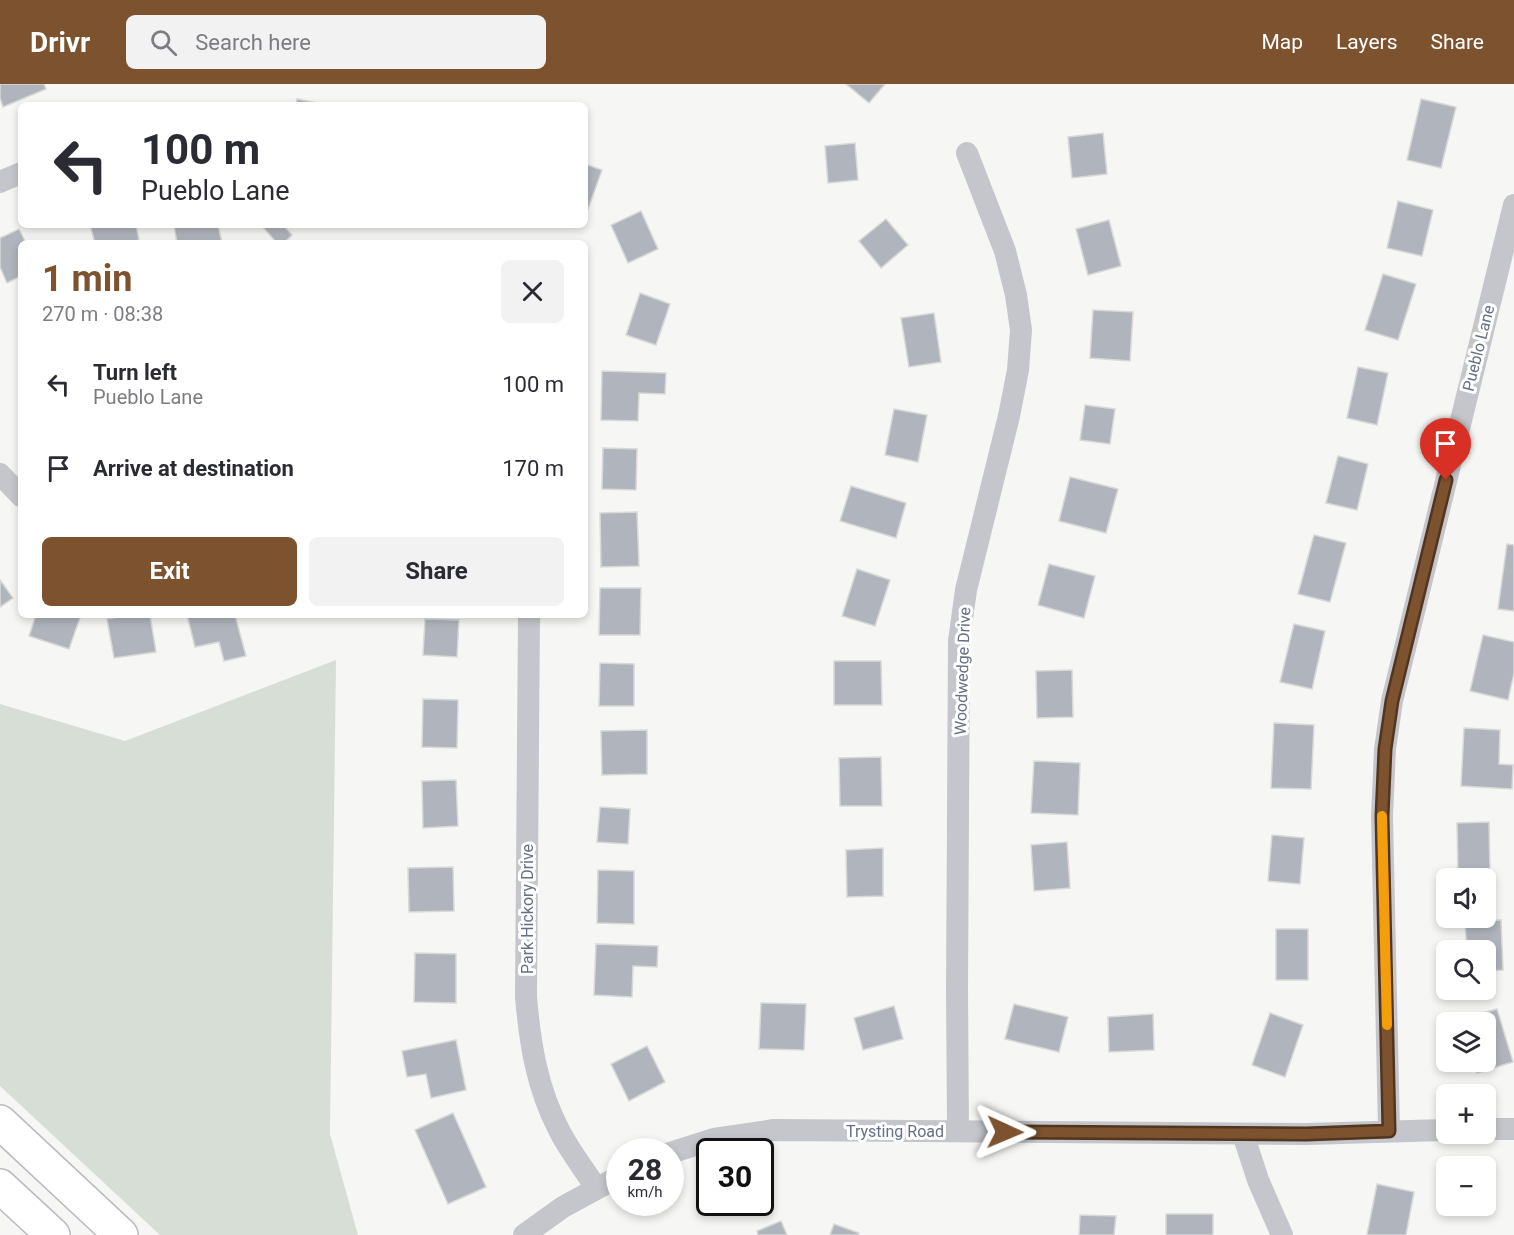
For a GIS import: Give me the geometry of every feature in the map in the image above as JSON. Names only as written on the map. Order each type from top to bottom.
[{"type":"main road","points":[[0,1122],[121,1235]]},
{"type":"main road","points":[[0,1186],[53,1235]]},
{"type":"street","name":"Woodwedge Drive","points":[[958,1131],[960,641],[966,590],[1009,416],[1018,370],[1021,330],[1016,295],[1005,250],[967,153]]},
{"type":"street","points":[[0,182],[18,174]]},
{"type":"street","name":"Pueblo Lane","points":[[1389,1131],[1382,816],[1385,749],[1392,701],[1514,206]]},
{"type":"street","points":[[0,474],[18,493]]},
{"type":"street","name":"Park Hickory Drive","points":[[529,618],[526,997],[530,1043],[534,1066],[550,1111],[560,1132],[596,1188]]},
{"type":"street","points":[[1496,1129],[1514,1129]]},
{"type":"street","name":"Trysting Road","points":[[684,1149],[714,1139],[774,1130],[1243,1134],[1436,1130]]},
{"type":"street","points":[[1243,1134],[1258,1180],[1282,1235]]},
{"type":"street","points":[[524,1235],[563,1207],[606,1183]]},
{"type":"shaded area","points":[[336,660],[330,1134],[358,1235],[160,1235],[0,1086],[0,704],[125,741]]},
{"type":"building","points":[[0,84],[44,84],[46,89],[3,107],[0,98]]},
{"type":"building","points":[[846,84],[885,84],[869,103]]},
{"type":"building","points":[[297,99],[312,102],[296,102]]},
{"type":"building","points":[[1421,99],[1456,107],[1441,168],[1407,160]]},
{"type":"building","points":[[1103,133],[1107,174],[1072,178],[1068,137]]},
{"type":"building","points":[[855,143],[858,180],[828,183],[825,146]]},
{"type":"building","points":[[588,165],[602,170],[588,209]]},
{"type":"building","points":[[1398,201],[1433,210],[1422,256],[1387,248]]},
{"type":"building","points":[[641,211],[658,249],[628,263],[611,225]]},
{"type":"building","points":[[886,219],[908,245],[881,268],[859,241]]},
{"type":"building","points":[[1109,220],[1121,266],[1088,275],[1076,229]]},
{"type":"building","points":[[91,228],[137,228],[139,240],[94,240]]},
{"type":"building","points":[[174,228],[219,228],[221,240],[176,240]]},
{"type":"building","points":[[264,228],[286,228],[292,235],[287,240],[274,240]]},
{"type":"building","points":[[19,229],[24,240],[18,240],[18,278],[7,283],[0,267],[0,238]]},
{"type":"building","points":[[1383,274],[1416,284],[1398,340],[1365,330]]},
{"type":"building","points":[[640,293],[670,304],[656,345],[626,335]]},
{"type":"building","points":[[1093,310],[1133,312],[1130,361],[1090,358]]},
{"type":"building","points":[[934,313],[941,362],[909,367],[901,318]]},
{"type":"building","points":[[1358,367],[1388,373],[1377,425],[1347,418]]},
{"type":"building","points":[[602,371],[666,373],[665,394],[639,393],[638,421],[601,420]]},
{"type":"building","points":[[1085,405],[1115,409],[1110,444],[1080,440]]},
{"type":"building","points":[[894,409],[927,415],[918,462],[885,455]]},
{"type":"building","points":[[603,448],[637,449],[636,490],[602,489]]},
{"type":"building","points":[[1338,456],[1368,464],[1357,510],[1326,503]]},
{"type":"building","points":[[1070,477],[1118,489],[1106,533],[1059,521]]},
{"type":"building","points":[[851,486],[906,503],[896,538],[840,521]]},
{"type":"building","points":[[637,512],[639,566],[601,567],[600,513]]},
{"type":"building","points":[[1314,535],[1346,543],[1330,602],[1298,594]]},
{"type":"building","points":[[1507,544],[1514,545],[1514,611],[1498,609]]},
{"type":"building","points":[[1049,564],[1095,576],[1084,618],[1038,605]]},
{"type":"building","points":[[857,569],[890,580],[875,626],[842,616]]},
{"type":"building","points":[[0,580],[13,598],[0,607]]},
{"type":"building","points":[[600,588],[641,588],[640,635],[599,635]]},
{"type":"building","points":[[35,618],[80,618],[69,649],[29,636]]},
{"type":"building","points":[[150,618],[156,652],[114,658],[107,619]]},
{"type":"building","points":[[188,618],[236,618],[246,656],[224,661],[219,642],[195,647]]},
{"type":"building","points":[[425,619],[459,620],[457,657],[423,655]]},
{"type":"building","points":[[1294,624],[1325,631],[1312,689],[1280,682]]},
{"type":"building","points":[[1483,635],[1514,642],[1514,673],[1508,700],[1470,691]]},
{"type":"building","points":[[834,661],[881,661],[882,705],[834,705]]},
{"type":"building","points":[[600,663],[634,664],[634,706],[599,706]]},
{"type":"building","points":[[1072,670],[1073,717],[1037,718],[1036,671]]},
{"type":"building","points":[[423,699],[458,700],[457,748],[422,747]]},
{"type":"building","points":[[1274,723],[1314,725],[1311,789],[1271,788]]},
{"type":"building","points":[[1464,728],[1500,730],[1499,764],[1513,765],[1512,789],[1461,786]]},
{"type":"building","points":[[647,730],[647,774],[602,775],[601,731]]},
{"type":"building","points":[[881,757],[882,806],[840,806],[839,758]]},
{"type":"building","points":[[1034,761],[1080,763],[1078,815],[1031,813]]},
{"type":"building","points":[[456,780],[458,826],[423,828],[422,781]]},
{"type":"building","points":[[600,807],[630,809],[628,844],[597,842]]},
{"type":"building","points":[[1489,822],[1490,868],[1458,868],[1457,823]]},
{"type":"building","points":[[1272,835],[1304,838],[1300,884],[1268,881]]},
{"type":"building","points":[[1067,842],[1070,888],[1034,891],[1031,845]]},
{"type":"building","points":[[883,848],[883,896],[847,897],[846,850]]},
{"type":"building","points":[[453,867],[454,911],[409,912],[408,868]]},
{"type":"building","points":[[598,870],[634,871],[634,924],[597,923]]},
{"type":"building","points":[[1496,920],[1501,920],[1503,970],[1496,970],[1496,940],[1466,940],[1465,928],[1496,928]]},
{"type":"building","points":[[1276,929],[1308,929],[1308,980],[1276,980]]},
{"type":"building","points":[[596,944],[658,946],[657,967],[633,966],[632,997],[594,995]]},
{"type":"building","points":[[415,953],[456,954],[456,1003],[414,1002]]},
{"type":"building","points":[[761,1003],[806,1004],[804,1050],[759,1049]]},
{"type":"building","points":[[1014,1004],[1068,1017],[1059,1052],[1005,1039]]},
{"type":"building","points":[[894,1006],[903,1039],[863,1050],[854,1018]]},
{"type":"building","points":[[1497,1009],[1513,1062],[1496,1067],[1496,1012],[1486,1012]]},
{"type":"building","points":[[1270,1013],[1303,1025],[1285,1077],[1252,1065]]},
{"type":"building","points":[[1153,1014],[1154,1050],[1109,1052],[1108,1017]]},
{"type":"building","points":[[456,1040],[466,1090],[431,1098],[426,1074],[407,1077],[402,1051]]},
{"type":"building","points":[[647,1046],[665,1082],[629,1101],[611,1064]]},
{"type":"building","points":[[453,1113],[486,1187],[448,1204],[415,1130]]},
{"type":"building","points":[[1377,1184],[1414,1192],[1406,1235],[1367,1235]]},
{"type":"building","points":[[1166,1214],[1213,1214],[1213,1235],[1166,1235]]},
{"type":"building","points":[[1080,1215],[1116,1216],[1114,1235],[1079,1235]]},
{"type":"building","points":[[781,1221],[787,1235],[758,1235],[757,1231]]},
{"type":"building","points":[[834,1224],[859,1233],[858,1235],[830,1235]]},
{"type":"slow traffic","points":[[1382,816],[1387,1025]]},
{"type":"route","points":[[1005,1132],[1306,1134],[1389,1131],[1382,816],[1385,749],[1392,701],[1446,480]]}]
